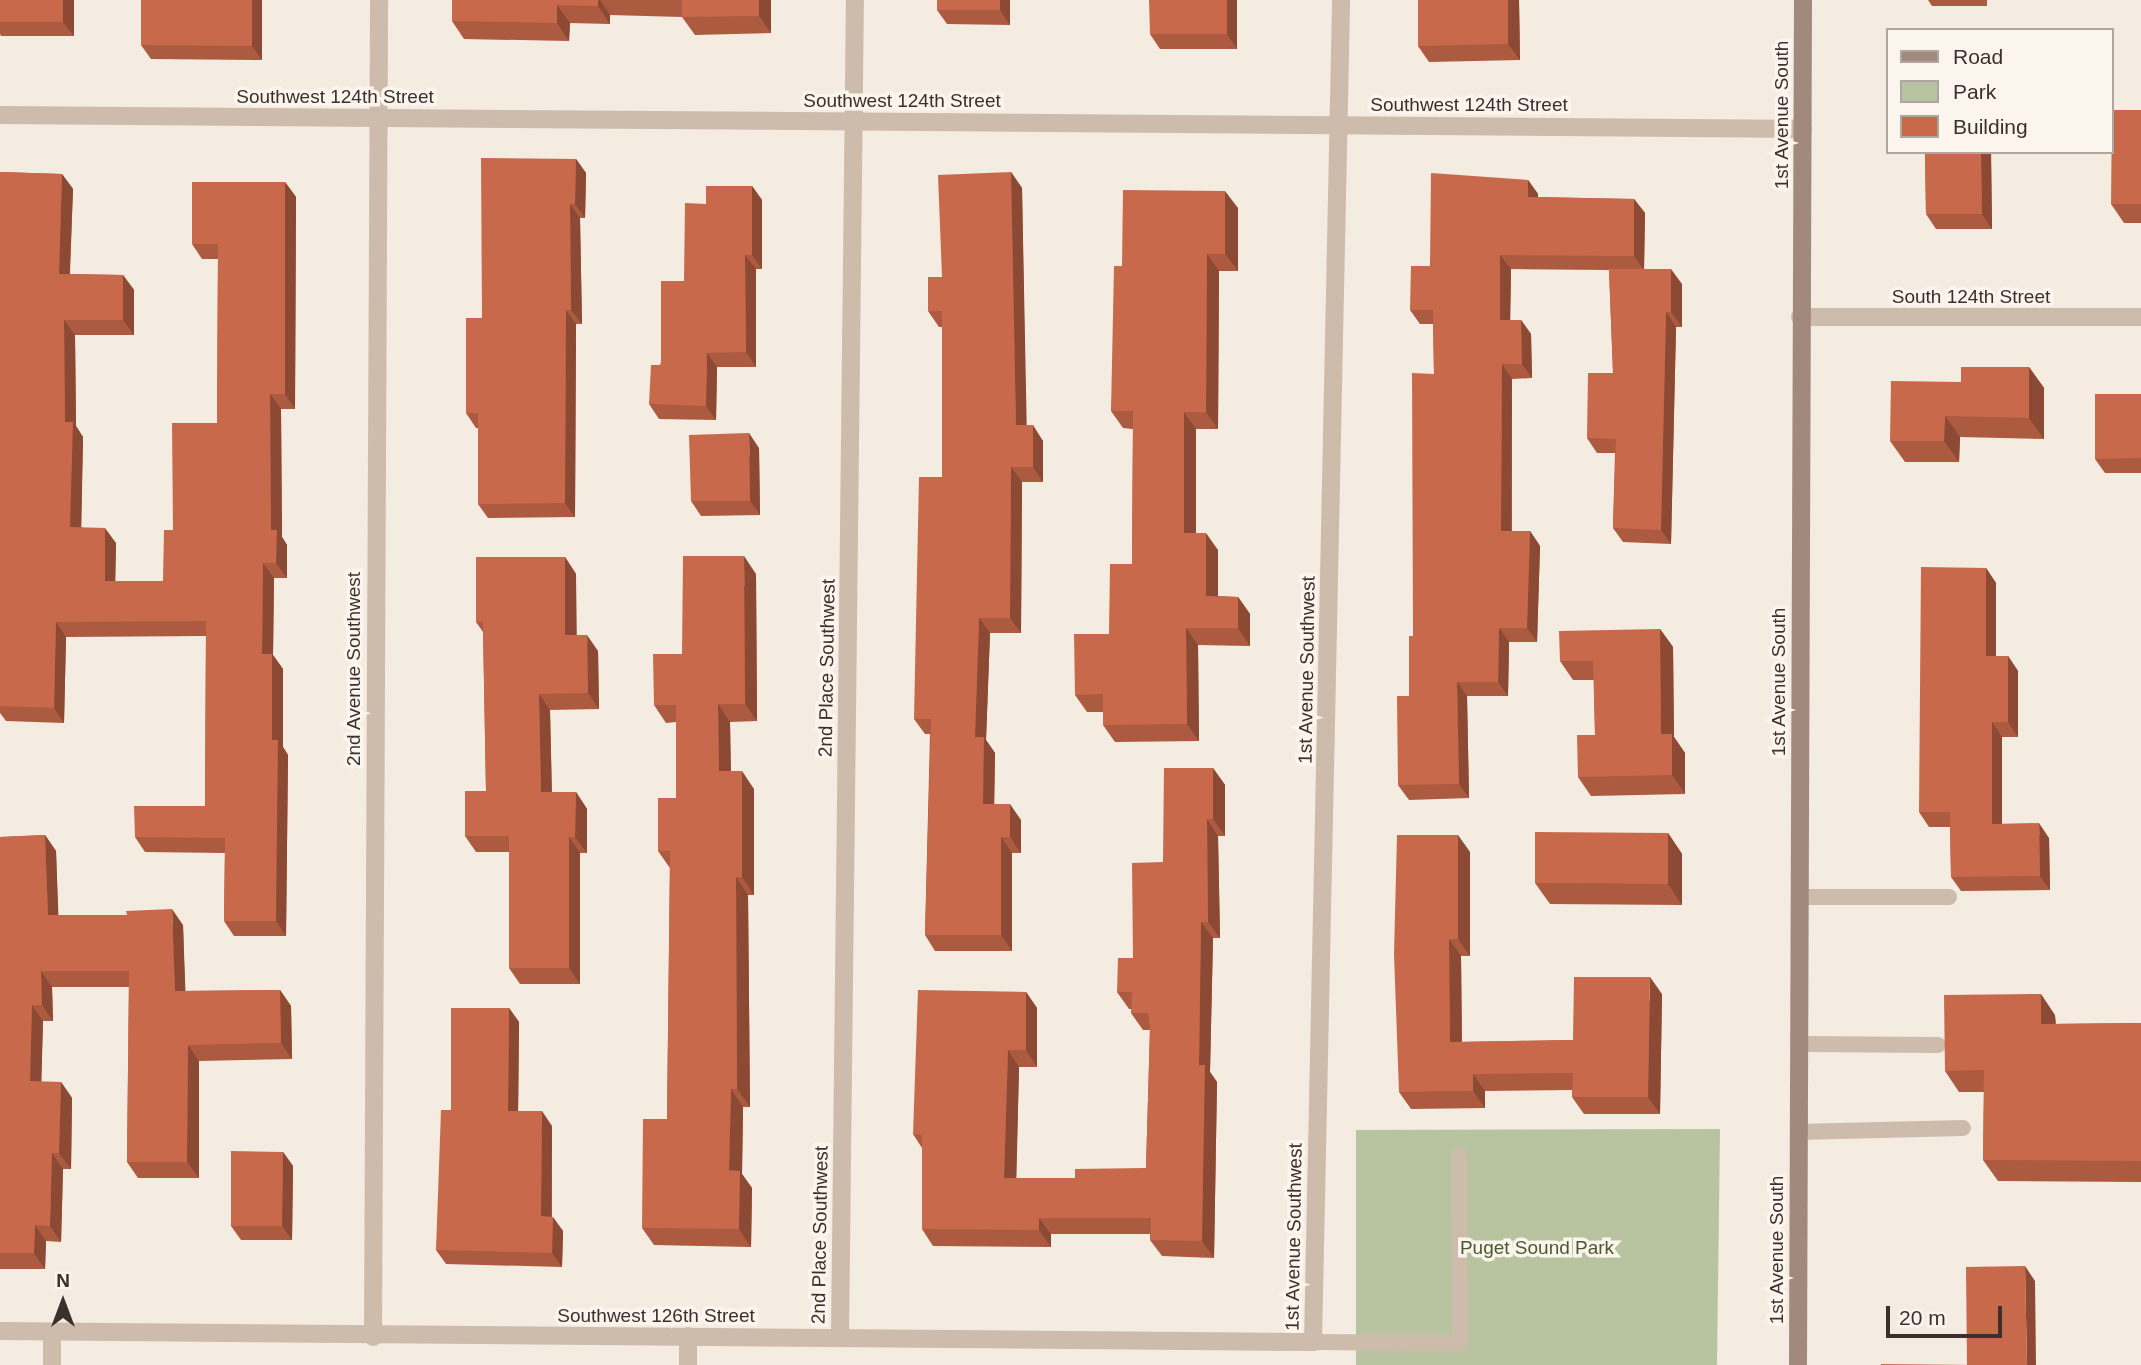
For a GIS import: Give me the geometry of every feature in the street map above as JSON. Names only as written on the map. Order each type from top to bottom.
[{"type":"main road","name":"1st Avenue South","points":[[1798,1365],[1803,0]]},
{"type":"street","name":"2nd Avenue Southwest","points":[[373,1337],[379,0]]},
{"type":"street","name":"2nd Place Southwest","points":[[840,1337],[855,0]]},
{"type":"street","name":"1st Avenue Southwest","points":[[1313,1342],[1341,0]]},
{"type":"street","name":"Southwest 124th Street","points":[[0,115],[1803,128]]},
{"type":"street","name":"South 124th Street","points":[[1800,317],[2141,317]]},
{"type":"street","name":"Southwest 126th Street","points":[[0,1331],[373,1337],[688,1336],[1313,1342]]},
{"type":"street","points":[[52,1332],[52,1365]]},
{"type":"street","points":[[688,1336],[688,1365]]},
{"type":"lane","points":[[1799,897],[1949,897]]},
{"type":"lane","points":[[1799,1044],[1938,1045]]},
{"type":"lane","points":[[1798,1132],[1963,1128]]},
{"type":"lane","points":[[1313,1342],[1460,1343],[1459,1156]]},
{"type":"green space","name":"Puget Sound Park","points":[[1720,1129],[1717,1365],[1356,1365],[1356,1130]]},
{"type":"building","points":[[0,0],[63,0],[63,22],[0,22]]},
{"type":"building","points":[[141,0],[252,0],[252,46],[141,45]]},
{"type":"building","points":[[452,0],[598,0],[598,6],[557,5],[557,23],[452,21]]},
{"type":"building","points":[[682,0],[759,0],[759,16],[682,17]]},
{"type":"building","points":[[937,0],[1000,0],[1000,10],[937,10]]},
{"type":"building","points":[[1149,0],[1227,0],[1227,34],[1150,34]]},
{"type":"building","points":[[1418,0],[1508,0],[1508,44],[1418,46]]},
{"type":"building","points":[[2113,110],[2141,110],[2141,204],[2111,204]]},
{"type":"building","points":[[1925,154],[1981,154],[1982,214],[1926,214]]},
{"type":"building","points":[[481,158],[576,159],[575,204],[570,204],[571,310],[566,310],[565,503],[478,504],[478,413],[466,413],[466,318],[482,318]]},
{"type":"building","points":[[0,172],[62,174],[59,274],[123,275],[123,320],[64,320],[65,422],[73,422],[70,527],[105,528],[105,581],[163,581],[164,530],[173,530],[172,423],[217,423],[218,244],[192,244],[192,182],[285,182],[285,394],[270,394],[271,530],[277,530],[276,563],[263,563],[262,654],[272,654],[272,740],[278,740],[276,921],[224,921],[225,838],[135,837],[134,806],[205,806],[206,621],[56,622],[54,708],[0,706]]},
{"type":"building","points":[[1011,172],[1016,425],[1033,425],[1033,467],[1011,467],[1010,618],[979,618],[975,737],[984,737],[983,804],[1010,804],[1010,837],[1001,837],[1001,935],[925,935],[931,719],[914,719],[919,477],[942,477],[942,311],[928,311],[928,277],[942,277],[938,175]]},
{"type":"building","points":[[1431,173],[1528,180],[1528,197],[1634,199],[1634,256],[1500,255],[1500,320],[1521,320],[1522,364],[1502,364],[1501,531],[1530,531],[1527,628],[1499,628],[1498,682],[1457,682],[1459,784],[1398,785],[1397,696],[1409,696],[1409,636],[1413,636],[1412,373],[1434,374],[1433,310],[1410,310],[1411,266],[1430,266]]},
{"type":"building","points":[[706,186],[752,186],[752,255],[745,255],[746,352],[707,353],[706,406],[649,404],[651,365],[661,365],[661,281],[684,281],[685,203],[706,204]]},
{"type":"building","points":[[1123,190],[1225,191],[1225,254],[1207,254],[1206,412],[1184,412],[1184,533],[1206,533],[1206,596],[1238,597],[1238,628],[1186,628],[1187,724],[1103,725],[1103,694],[1075,695],[1074,634],[1109,634],[1110,564],[1132,564],[1133,411],[1111,411],[1114,266],[1122,266]]},
{"type":"building","points":[[1609,269],[1671,269],[1671,312],[1666,312],[1661,530],[1613,528],[1616,439],[1587,438],[1588,373],[1613,373]]},
{"type":"building","points":[[1961,367],[2029,367],[2029,418],[1945,416],[1944,441],[1890,441],[1891,381],[1961,382]]},
{"type":"building","points":[[2095,394],[2141,394],[2141,458],[2095,459]]},
{"type":"building","points":[[749,433],[750,501],[691,501],[689,435]]},
{"type":"building","points":[[683,556],[744,556],[745,704],[718,704],[719,771],[742,771],[742,877],[736,877],[737,1089],[731,1089],[729,1170],[740,1171],[739,1229],[642,1228],[643,1119],[667,1119],[670,851],[658,851],[658,798],[676,798],[676,705],[654,705],[653,654],[682,654]]},
{"type":"building","points":[[476,557],[565,557],[565,635],[587,635],[588,693],[539,694],[541,792],[576,792],[575,837],[569,837],[569,968],[509,968],[509,836],[465,836],[465,791],[486,791],[483,622],[476,622]]},
{"type":"building","points":[[1921,567],[1986,568],[1986,656],[2008,656],[2008,722],[1992,722],[1992,824],[2039,823],[2040,876],[1951,877],[1950,812],[1919,812]]},
{"type":"building","points":[[1660,629],[1661,734],[1672,734],[1672,775],[1578,777],[1577,735],[1595,735],[1593,661],[1560,661],[1559,631]]},
{"type":"building","points":[[1164,768],[1213,768],[1213,819],[1207,819],[1208,922],[1201,922],[1199,1065],[1205,1065],[1202,1241],[1150,1240],[1151,1218],[1039,1218],[1039,1230],[922,1229],[922,1135],[913,1134],[918,990],[1026,992],[1026,1050],[1008,1050],[1004,1178],[1075,1178],[1075,1169],[1146,1168],[1150,1027],[1148,1013],[1131,1013],[1132,992],[1117,992],[1118,958],[1133,958],[1132,863],[1163,862]]},
{"type":"building","points":[[1535,832],[1668,833],[1668,884],[1535,883]]},
{"type":"building","points":[[45,835],[48,915],[127,915],[126,911],[172,909],[175,991],[280,990],[281,1043],[188,1045],[187,1162],[127,1162],[129,971],[41,971],[42,1005],[32,1005],[30,1081],[61,1082],[59,1153],[52,1153],[50,1226],[35,1225],[34,1253],[0,1253],[0,837]]},
{"type":"building","points":[[1397,835],[1458,835],[1458,939],[1449,939],[1450,1042],[1573,1040],[1574,977],[1650,977],[1648,1097],[1572,1097],[1573,1073],[1473,1074],[1473,1091],[1399,1092],[1394,954]]},
{"type":"building","points":[[2041,994],[2041,1024],[2141,1023],[2141,1161],[1983,1160],[1984,1070],[1945,1071],[1944,995]]},
{"type":"building","points":[[451,1008],[509,1008],[508,1111],[542,1111],[541,1216],[553,1217],[552,1253],[436,1250],[441,1110],[451,1110]]},
{"type":"building","points":[[231,1151],[283,1152],[282,1226],[231,1226]]},
{"type":"building","points":[[2025,1266],[2027,1365],[1967,1365],[1966,1267]]},
{"type":"building","points":[[1881,1364],[1978,1365],[1881,1365]]}]
